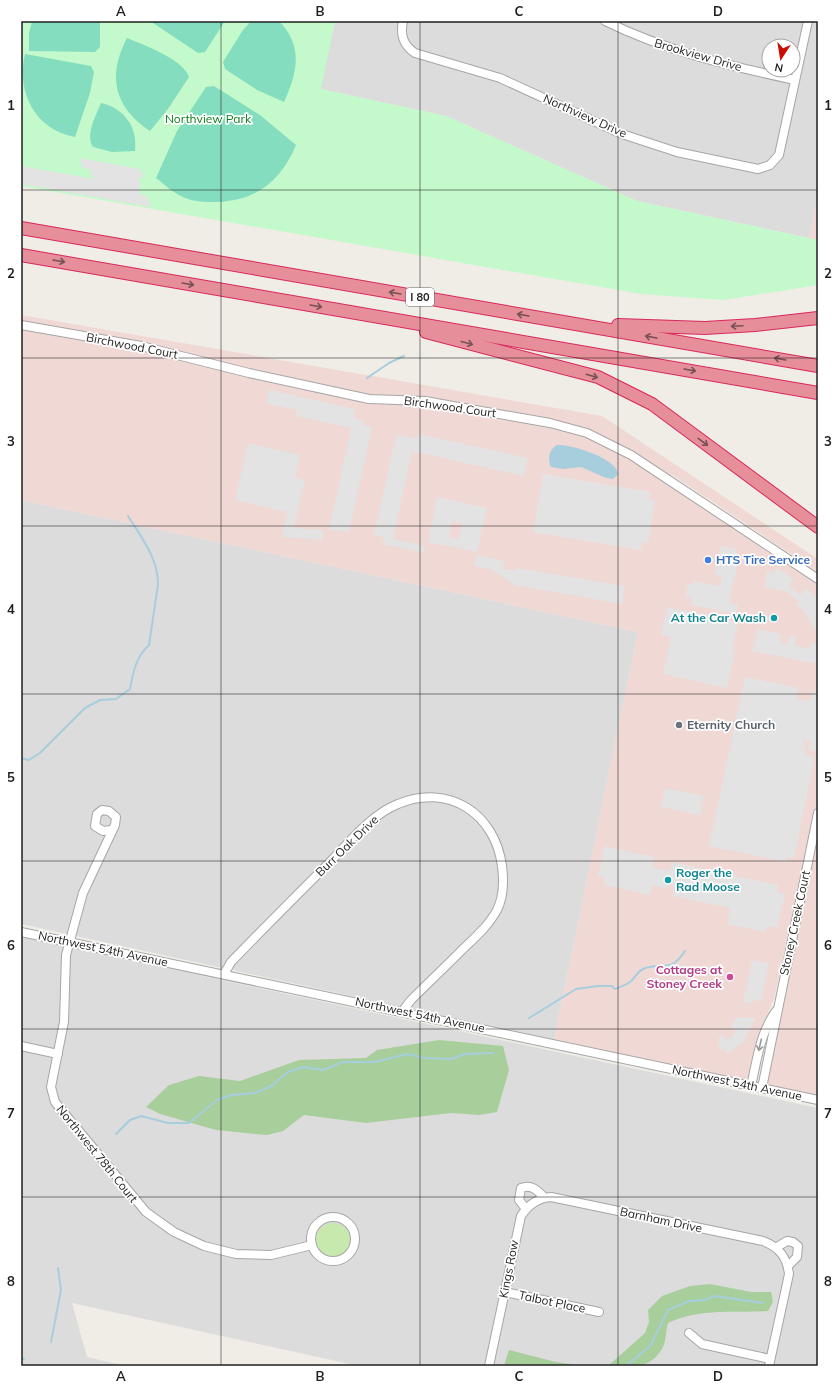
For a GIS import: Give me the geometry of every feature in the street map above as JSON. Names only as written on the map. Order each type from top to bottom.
[{"type":"highway","name":"I 80","points":[[21,228],[818,366]]},
{"type":"highway","name":"I 80","points":[[21,255],[818,393]]},
{"type":"highway","points":[[348,311],[598,377],[652,404],[818,527]]},
{"type":"highway","points":[[571,323],[705,328],[755,325],[818,318]]},
{"type":"street","name":"Northview Drive","points":[[403,21],[402,33],[406,44],[410,49],[421,55],[500,78],[529,90],[592,121],[650,143],[758,169],[770,165],[779,155],[795,80]]},
{"type":"street","name":"Brookview Drive","points":[[605,21],[679,52],[734,67],[795,80]]},
{"type":"street","points":[[795,80],[808,21]]},
{"type":"street","name":"Birchwood Court","points":[[21,325],[141,346],[249,373],[369,398],[431,402],[550,423],[587,432],[631,455],[818,579]]},
{"type":"street","name":"Burr Oak Drive","points":[[224,974],[231,962],[357,834],[380,814],[397,804],[411,799],[427,797],[451,800],[473,811],[483,821],[495,840],[501,858],[503,876],[501,900],[496,911],[476,937],[411,1000],[402,1012]]},
{"type":"street","name":"Stoney Creek Court","points":[[762,1088],[818,813]]},
{"type":"street","name":"Northwest 78th Court","points":[[112,830],[83,892],[65,961],[64,1022],[51,1087],[55,1102],[135,1200],[156,1221],[191,1242],[223,1252],[258,1256],[271,1255],[312,1245]]},
{"type":"street","name":"Northwest 54th Avenue","points":[[21,932],[818,1100]]},
{"type":"street","name":"Stoney Creek Court","points":[[751,1086],[763,1034],[767,1023],[777,1010]]},
{"type":"street","points":[[21,1046],[58,1054]]},
{"type":"street","points":[[529,1186],[534,1188],[544,1197],[526,1209],[519,1200],[521,1188],[529,1186]]},
{"type":"street","name":"Barnham Drive","points":[[544,1197],[558,1198],[763,1241],[777,1248]]},
{"type":"street","name":"Kings Row","points":[[489,1366],[519,1223],[526,1209]]},
{"type":"street","points":[[326,1217],[340,1218],[345,1221],[350,1225],[355,1237],[352,1250],[347,1256],[337,1260],[323,1259],[317,1255],[312,1245],[312,1230],[326,1217]]},
{"type":"street","points":[[689,1333],[702,1344],[770,1362],[788,1278],[788,1266],[782,1253],[777,1248],[787,1241],[793,1242],[798,1246],[797,1257],[788,1266]]},
{"type":"street","name":"Talbot Place","points":[[505,1292],[599,1312]]},
{"type":"shaded area","points":[[335,21],[818,21],[818,198],[809,238],[637,201],[446,116],[320,89]]},
{"type":"shaded area","points":[[79,158],[140,169],[144,178],[138,177],[141,186],[138,188],[141,195],[147,196],[151,207],[21,184],[21,166],[93,179],[90,169],[83,168]]},
{"type":"shaded area","points":[[818,198],[818,240],[809,238]]},
{"type":"shaded area","points":[[21,315],[602,416],[818,559],[818,572],[671,474],[669,485],[818,585],[818,798],[774,999],[760,1031],[749,1078],[743,1081],[554,1040],[638,632],[21,500]]},
{"type":"shaded area","points":[[269,390],[355,409],[353,418],[364,421],[363,425],[372,427],[349,532],[329,530],[351,428],[296,416],[297,410],[266,403]]},
{"type":"shaded area","points":[[418,434],[528,458],[524,476],[412,451],[393,539],[425,546],[424,553],[383,544],[384,537],[374,535],[396,435],[417,439]]},
{"type":"shaded area","points":[[248,443],[300,455],[295,477],[305,480],[294,528],[323,530],[323,540],[282,537],[287,512],[235,500]]},
{"type":"shaded area","points":[[543,474],[650,492],[649,499],[655,501],[648,543],[642,542],[641,550],[533,532]]},
{"type":"shaded area","points":[[437,497],[487,508],[477,552],[428,542]],"holes":[[[452,521],[462,523],[458,539],[449,537]]]},
{"type":"shaded area","points":[[21,500],[638,632],[554,1040],[21,924]]},
{"type":"shaded area","points":[[721,546],[736,549],[737,553],[738,561],[729,603],[738,605],[736,614],[691,605],[692,598],[686,597],[688,584],[693,585],[694,581],[720,586],[722,576],[715,574]]},
{"type":"shaded area","points":[[477,555],[504,561],[503,569],[516,571],[517,568],[625,586],[622,604],[514,585],[492,570],[474,566]]},
{"type":"shaded area","points":[[777,568],[794,579],[790,584],[791,588],[800,595],[805,588],[818,599],[818,635],[806,614],[796,604],[799,601],[788,592],[764,587],[767,571],[773,573]]},
{"type":"shaded area","points":[[667,607],[738,622],[732,649],[735,650],[727,688],[663,674],[671,637],[661,635]]},
{"type":"shaded area","points":[[758,629],[781,634],[780,642],[788,644],[790,636],[796,637],[794,645],[810,649],[811,643],[818,644],[818,664],[752,651]]},
{"type":"shaded area","points":[[745,677],[799,688],[796,698],[810,701],[812,691],[818,692],[818,752],[809,750],[810,740],[803,739],[806,754],[814,757],[813,765],[794,858],[787,857],[785,862],[709,846]]},
{"type":"shaded area","points":[[665,788],[704,796],[700,815],[661,807]]},
{"type":"shaded area","points":[[818,839],[818,1097],[771,1087],[768,1084],[767,1078]]},
{"type":"shaded area","points":[[604,846],[654,857],[652,867],[670,871],[672,862],[778,885],[777,892],[785,894],[777,928],[767,926],[765,932],[727,924],[730,908],[673,896],[675,886],[668,884],[667,889],[652,885],[650,895],[604,885],[605,877],[598,876]]},
{"type":"shaded area","points":[[21,937],[818,1108],[818,1366],[359,1366],[72,1303],[87,1357],[126,1366],[21,1366]]},
{"type":"shaded area","points":[[752,960],[769,964],[761,1001],[753,1000],[752,1004],[743,1002]]},
{"type":"shaded area","points":[[736,1017],[751,1017],[755,1019],[743,1043],[727,1054],[724,1049],[721,1050],[718,1045],[720,1042],[718,1038],[722,1035],[725,1039],[732,1038],[736,1030],[731,1027]]},
{"type":"green space","name":"Northview Park","points":[[21,21],[335,21],[321,89],[446,116],[637,201],[818,240],[818,285],[724,300],[641,294],[21,186]]},
{"type":"green space","points":[[32,21],[100,21],[100,47],[95,52],[29,51],[29,33]]},
{"type":"green space","points":[[150,21],[225,21],[205,52],[198,53]]},
{"type":"green space","points":[[251,21],[279,21],[287,31],[292,41],[295,50],[295,70],[284,102],[257,90],[225,69],[223,62],[243,30]]},
{"type":"green space","points":[[127,38],[162,53],[179,64],[189,77],[168,109],[150,131],[128,112],[118,90],[116,78],[117,65]]},
{"type":"green space","points":[[25,54],[91,66],[94,72],[90,93],[75,137],[61,133],[49,126],[39,118],[32,107],[26,95],[23,82]]},
{"type":"green space","name":"Northview Park","points":[[214,86],[260,115],[296,145],[283,169],[266,187],[244,198],[231,201],[198,201],[185,198],[171,190],[156,178],[177,131],[206,87]]},
{"type":"green space","points":[[101,103],[116,109],[128,120],[134,134],[135,151],[112,152],[93,147],[90,136],[94,119]]},
{"type":"green space","points":[[439,1040],[503,1046],[509,1070],[497,1112],[479,1115],[451,1113],[366,1123],[304,1115],[283,1131],[267,1135],[216,1130],[160,1114],[146,1107],[169,1085],[199,1076],[240,1081],[299,1060],[366,1058],[377,1050]]},
{"type":"green space","points":[[333,1223],[345,1228],[350,1240],[345,1252],[333,1257],[321,1252],[316,1240],[321,1228]]},
{"type":"green space","points":[[710,1284],[751,1292],[771,1292],[773,1302],[768,1311],[704,1313],[680,1318],[668,1323],[663,1347],[658,1355],[646,1364],[639,1366],[608,1366],[645,1333],[649,1322],[648,1310],[662,1296],[690,1286]]},
{"type":"green space","points":[[509,1350],[556,1362],[584,1366],[504,1366]]},
{"type":"water","points":[[557,445],[572,447],[592,453],[610,463],[616,468],[618,474],[613,479],[606,478],[581,467],[563,469],[551,467],[549,460],[550,454],[552,449]]},
{"type":"waterway","points":[[367,378],[389,363],[404,356]]},
{"type":"waterway","points":[[21,758],[29,760],[40,753],[85,708],[100,700],[116,699],[130,689],[138,660],[149,645],[158,584],[152,557],[128,516]]},
{"type":"waterway","points":[[529,1018],[576,989],[598,986],[612,986],[615,989],[630,982],[643,969],[656,966],[666,966],[674,963],[685,951]]},
{"type":"waterway","points":[[116,1134],[130,1120],[141,1116],[168,1123],[189,1123],[217,1100],[231,1095],[255,1093],[271,1086],[288,1072],[304,1067],[323,1070],[343,1062],[375,1062],[407,1054],[425,1058],[451,1059],[465,1054],[493,1053]]},
{"type":"waterway","points":[[51,1342],[61,1290],[58,1268]]},
{"type":"waterway","points":[[626,1366],[650,1346],[668,1310],[689,1301],[705,1300],[715,1296],[763,1303]]},
{"type":"place","name":"HTS Tire Service","points":[[708,560]]},
{"type":"place","name":"At the Car Wash","points":[[774,618]]},
{"type":"place","name":"Eternity Church","points":[[679,725]]},
{"type":"place","name":"Roger the Rad Moose","points":[[668,880]]},
{"type":"place","name":"Cottages at Stoney Creek","points":[[730,977]]}]
